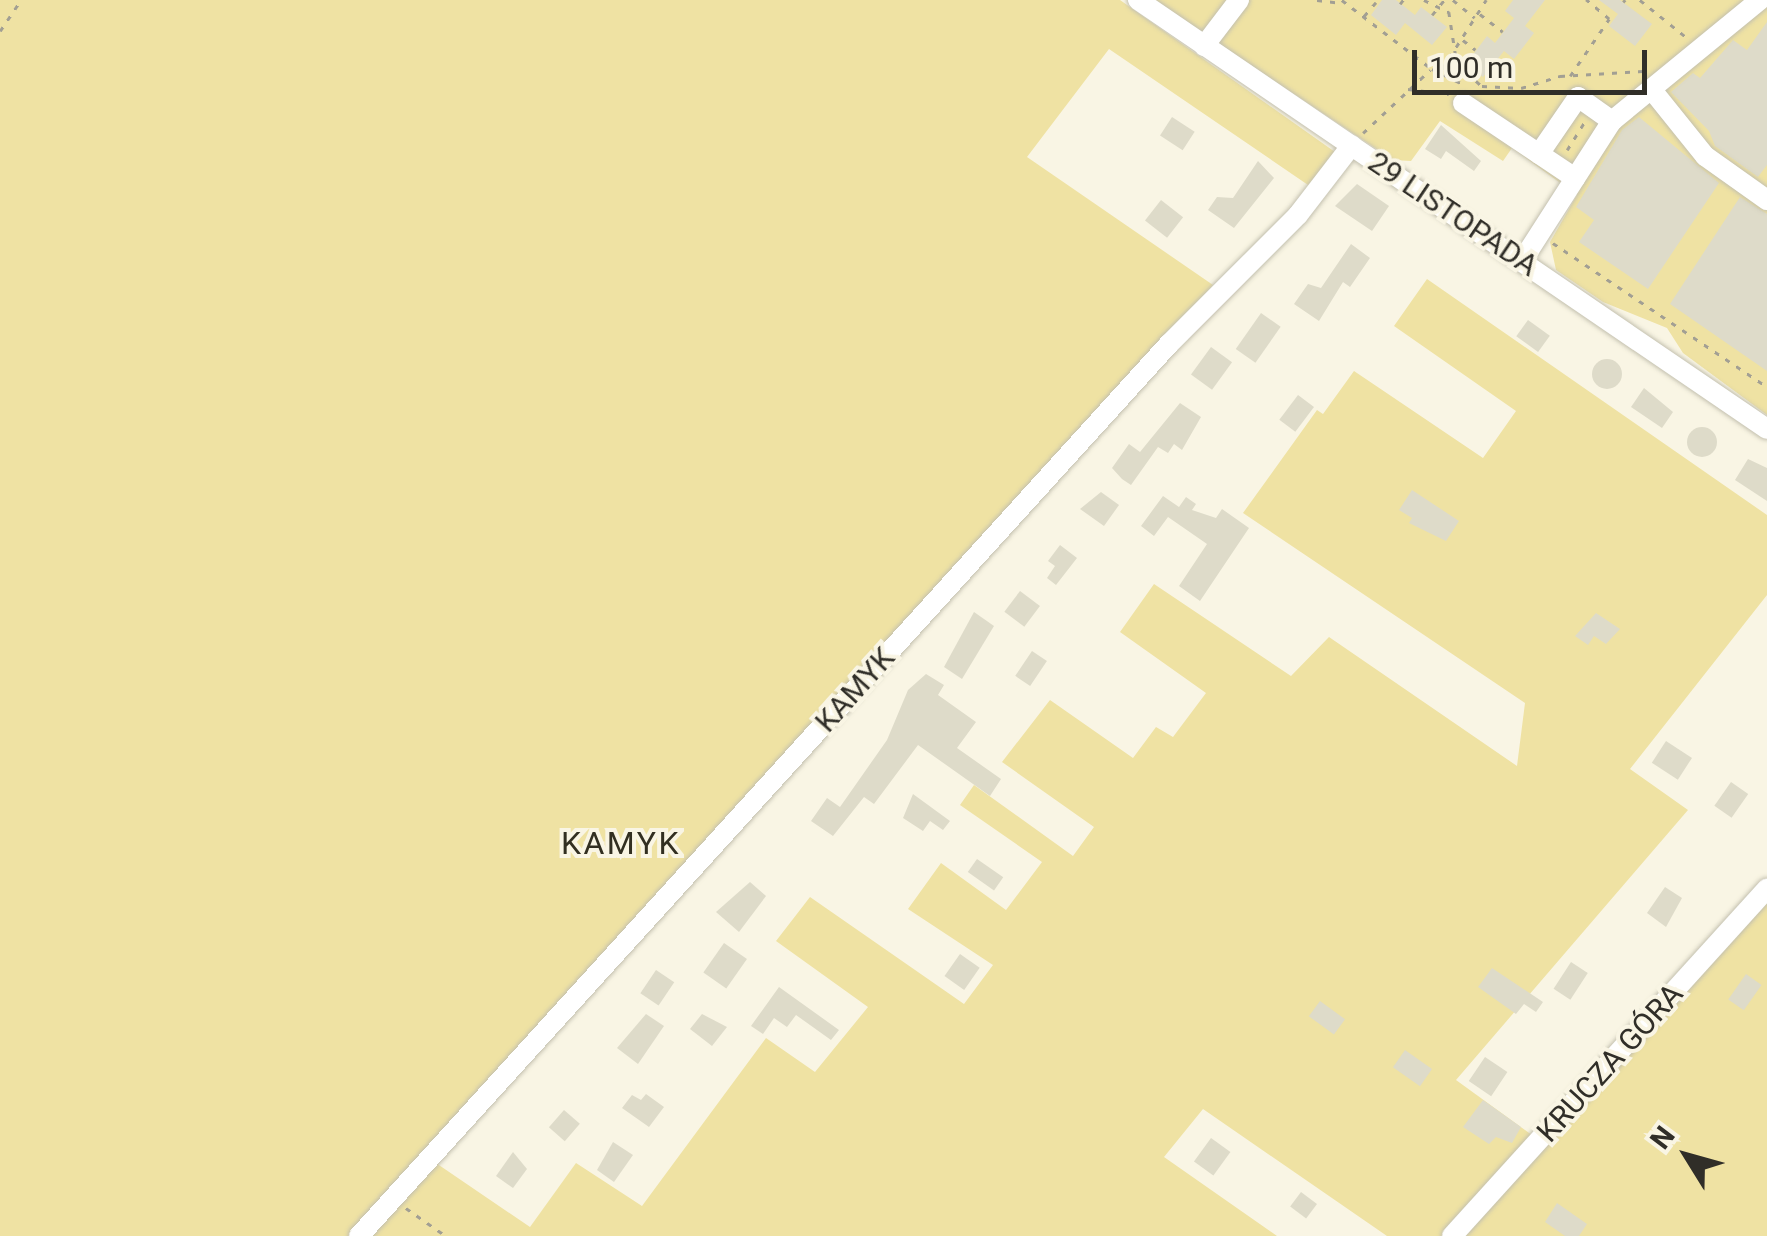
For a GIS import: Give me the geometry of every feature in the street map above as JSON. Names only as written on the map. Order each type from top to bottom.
[{"type":"street","name":"29 LISTOPADA","points":[[1138,0],[1767,429]]},
{"type":"street","points":[[1204,46],[1239,0]]},
{"type":"street","points":[[1522,261],[1604,115],[1649,80],[1704,50],[1760,0]]},
{"type":"street","points":[[1649,80],[1705,156],[1767,200]]},
{"type":"street","points":[[1539,154],[1578,97],[1604,115]]},
{"type":"street","points":[[1463,103],[1570,174]]},
{"type":"street","name":"KAMYK","points":[[359,1236],[1169,344],[1298,215],[1352,146]]},
{"type":"street","name":"KRUCZA GÓRA","points":[[1452,1236],[1767,889]]},
{"type":"path","points":[[0,31],[21,0]]},
{"type":"path","points":[[1317,0],[1342,1],[1432,69],[1442,69],[1486,98]]},
{"type":"path","points":[[1424,0],[1439,6],[1454,22],[1455,50],[1461,70],[1482,86],[1520,88],[1570,76],[1649,80]]},
{"type":"path","points":[[1432,16],[1444,0]]},
{"type":"path","points":[[1453,0],[1476,18]]},
{"type":"path","points":[[1442,69],[1486,0]]},
{"type":"path","points":[[1586,0],[1609,20]]},
{"type":"path","points":[[1640,0],[1704,50]]},
{"type":"path","points":[[1647,5],[1651,0]]},
{"type":"path","points":[[1364,16],[1376,2]]},
{"type":"path","points":[[1570,76],[1615,12]]},
{"type":"path","points":[[1479,13],[1503,32]]},
{"type":"path","points":[[1462,39],[1476,50]]},
{"type":"path","points":[[1352,146],[1432,69]]},
{"type":"path","points":[[1407,90],[1433,88],[1463,103]]},
{"type":"path","points":[[1570,174],[1565,154],[1604,115]]},
{"type":"path","points":[[1546,250],[1552,233],[1553,244],[1576,264],[1767,387]]},
{"type":"path","points":[[393,1199],[446,1236]]},
{"type":"shaded area","points":[[0,0],[1120,0],[1335,152],[1311,187],[1109,49],[1027,157],[1213,285],[351,1236],[0,1236]]},
{"type":"shaded area","points":[[1153,0],[1767,0],[1767,415],[1683,353],[1667,328],[1603,302],[1556,270],[1550,242],[1577,195],[1512,148],[1503,161],[1440,121],[1411,161],[1393,160]]},
{"type":"shaded area","points":[[1427,279],[1767,515],[1767,595],[1630,769],[1688,810],[1456,1080],[1536,1138],[1446,1236],[1387,1236],[1203,1109],[1164,1157],[1277,1236],[368,1236],[433,1161],[530,1227],[576,1163],[642,1206],[766,1038],[815,1072],[868,1007],[776,941],[810,897],[964,1004],[993,965],[908,909],[941,863],[1006,910],[1042,862],[960,805],[974,785],[1073,856],[1094,827],[1002,762],[1050,700],[1133,758],[1156,727],[1173,737],[1206,693],[1120,632],[1154,584],[1291,676],[1329,637],[1517,766],[1525,703],[1243,513],[1317,410],[1323,414],[1354,371],[1483,458],[1516,411],[1394,326]]},
{"type":"shaded area","points":[[1767,903],[1767,1236],[1460,1236]]},
{"type":"building","points":[[1382,0],[1396,0],[1415,15],[1421,7],[1447,27],[1432,45],[1405,23],[1396,35],[1371,15]]},
{"type":"building","points":[[1513,0],[1545,0],[1525,26],[1534,33],[1514,59],[1504,51],[1483,77],[1466,64],[1487,36],[1495,43],[1514,18],[1505,11]]},
{"type":"building","points":[[1599,0],[1620,0],[1652,24],[1635,46],[1609,26],[1618,14]]},
{"type":"building","points":[[1767,22],[1767,165],[1758,177],[1715,146],[1709,131],[1671,92],[1693,73],[1700,78],[1733,40],[1747,50]]},
{"type":"building","points":[[1172,117],[1195,132],[1183,150],[1160,135]]},
{"type":"building","points":[[1639,117],[1719,183],[1648,289],[1579,242],[1594,220],[1576,207],[1622,130]]},
{"type":"building","points":[[1441,125],[1481,161],[1474,171],[1446,151],[1441,159],[1425,149]]},
{"type":"building","points":[[1258,161],[1274,178],[1234,228],[1208,210],[1217,197],[1233,198]]},
{"type":"building","points":[[1357,184],[1389,206],[1372,231],[1335,206]]},
{"type":"building","points":[[1740,197],[1767,214],[1767,371],[1670,304]]},
{"type":"building","points":[[1161,200],[1183,217],[1167,238],[1145,220]]},
{"type":"building","points":[[1351,244],[1370,258],[1350,287],[1343,282],[1319,321],[1294,304],[1308,284],[1321,288]]},
{"type":"building","points":[[1261,313],[1281,327],[1255,363],[1236,349]]},
{"type":"building","points":[[1528,320],[1550,336],[1538,352],[1516,336]]},
{"type":"building","points":[[1211,347],[1232,362],[1212,390],[1191,375]]},
{"type":"building","points":[[1607,359],[1621,368],[1622,374],[1613,388],[1607,389],[1593,380],[1592,374],[1601,360]]},
{"type":"building","points":[[1644,388],[1673,412],[1662,428],[1631,407]]},
{"type":"building","points":[[1298,395],[1314,407],[1295,432],[1279,420]]},
{"type":"building","points":[[1180,403],[1201,417],[1182,450],[1174,444],[1168,453],[1158,447],[1131,485],[1122,479],[1112,468],[1129,444],[1140,452]]},
{"type":"building","points":[[1702,427],[1716,436],[1717,442],[1708,456],[1702,457],[1688,448],[1687,442],[1696,428]]},
{"type":"building","points":[[1748,459],[1767,468],[1767,501],[1735,480]]},
{"type":"building","points":[[1412,490],[1459,521],[1446,541],[1409,523],[1412,518],[1399,510]]},
{"type":"building","points":[[1101,492],[1119,505],[1104,526],[1080,509]]},
{"type":"building","points":[[1163,496],[1179,507],[1186,497],[1196,504],[1192,510],[1216,518],[1222,509],[1249,528],[1200,601],[1179,586],[1207,544],[1168,517],[1154,536],[1141,526]]},
{"type":"building","points":[[1060,545],[1077,558],[1056,585],[1047,578],[1055,566],[1048,561]]},
{"type":"building","points":[[1020,591],[1040,606],[1024,627],[1004,612]]},
{"type":"building","points":[[974,612],[994,626],[962,679],[944,667]]},
{"type":"building","points":[[1596,613],[1620,629],[1606,644],[1594,636],[1588,645],[1575,636]]},
{"type":"building","points":[[1032,651],[1047,661],[1030,686],[1015,676]]},
{"type":"building","points":[[926,674],[944,685],[938,695],[976,722],[957,748],[1001,779],[990,796],[918,745],[874,804],[864,797],[833,836],[811,821],[827,798],[840,807],[887,740],[908,690]]},
{"type":"building","points":[[1666,741],[1692,758],[1678,780],[1652,763]]},
{"type":"building","points":[[1731,782],[1748,794],[1732,818],[1714,806]]},
{"type":"building","points":[[913,794],[950,821],[943,830],[930,821],[923,831],[903,818]]},
{"type":"building","points":[[977,859],[1003,877],[994,890],[968,872]]},
{"type":"building","points":[[750,882],[766,896],[739,932],[716,912]]},
{"type":"building","points":[[1665,887],[1682,898],[1666,927],[1647,913]]},
{"type":"building","points":[[724,943],[747,959],[726,989],[703,972]]},
{"type":"building","points":[[960,954],[980,968],[964,990],[945,976]]},
{"type":"building","points":[[1571,962],[1588,973],[1570,1000],[1554,989]]},
{"type":"building","points":[[1492,968],[1543,1002],[1536,1012],[1524,1004],[1516,1014],[1478,987]]},
{"type":"building","points":[[656,970],[674,982],[659,1006],[640,993]]},
{"type":"building","points":[[1746,974],[1762,985],[1744,1010],[1728,999]]},
{"type":"building","points":[[779,987],[839,1030],[831,1040],[796,1015],[787,1027],[774,1018],[763,1034],[751,1026]]},
{"type":"building","points":[[1320,1001],[1345,1019],[1334,1035],[1309,1016]]},
{"type":"building","points":[[646,1014],[664,1026],[638,1064],[617,1048]]},
{"type":"building","points":[[702,1014],[727,1027],[712,1046],[690,1029]]},
{"type":"building","points":[[1405,1050],[1432,1069],[1420,1086],[1393,1067]]},
{"type":"building","points":[[1485,1057],[1507,1072],[1491,1096],[1469,1081]]},
{"type":"building","points":[[646,1094],[664,1107],[649,1127],[622,1108],[632,1095],[641,1100]]},
{"type":"building","points":[[1483,1100],[1521,1127],[1512,1143],[1496,1137],[1489,1144],[1463,1127]]},
{"type":"building","points":[[564,1110],[580,1124],[565,1141],[549,1127]]},
{"type":"building","points":[[1211,1138],[1230,1152],[1213,1176],[1194,1161]]},
{"type":"building","points":[[613,1142],[633,1155],[614,1182],[597,1170]]},
{"type":"building","points":[[513,1152],[527,1169],[513,1188],[496,1176]]},
{"type":"building","points":[[1301,1192],[1317,1204],[1306,1218],[1290,1206]]},
{"type":"building","points":[[1557,1203],[1587,1224],[1579,1236],[1565,1236],[1545,1222]]},
{"type":"district","name":"KAMYK","points":[[621,843]]}]
